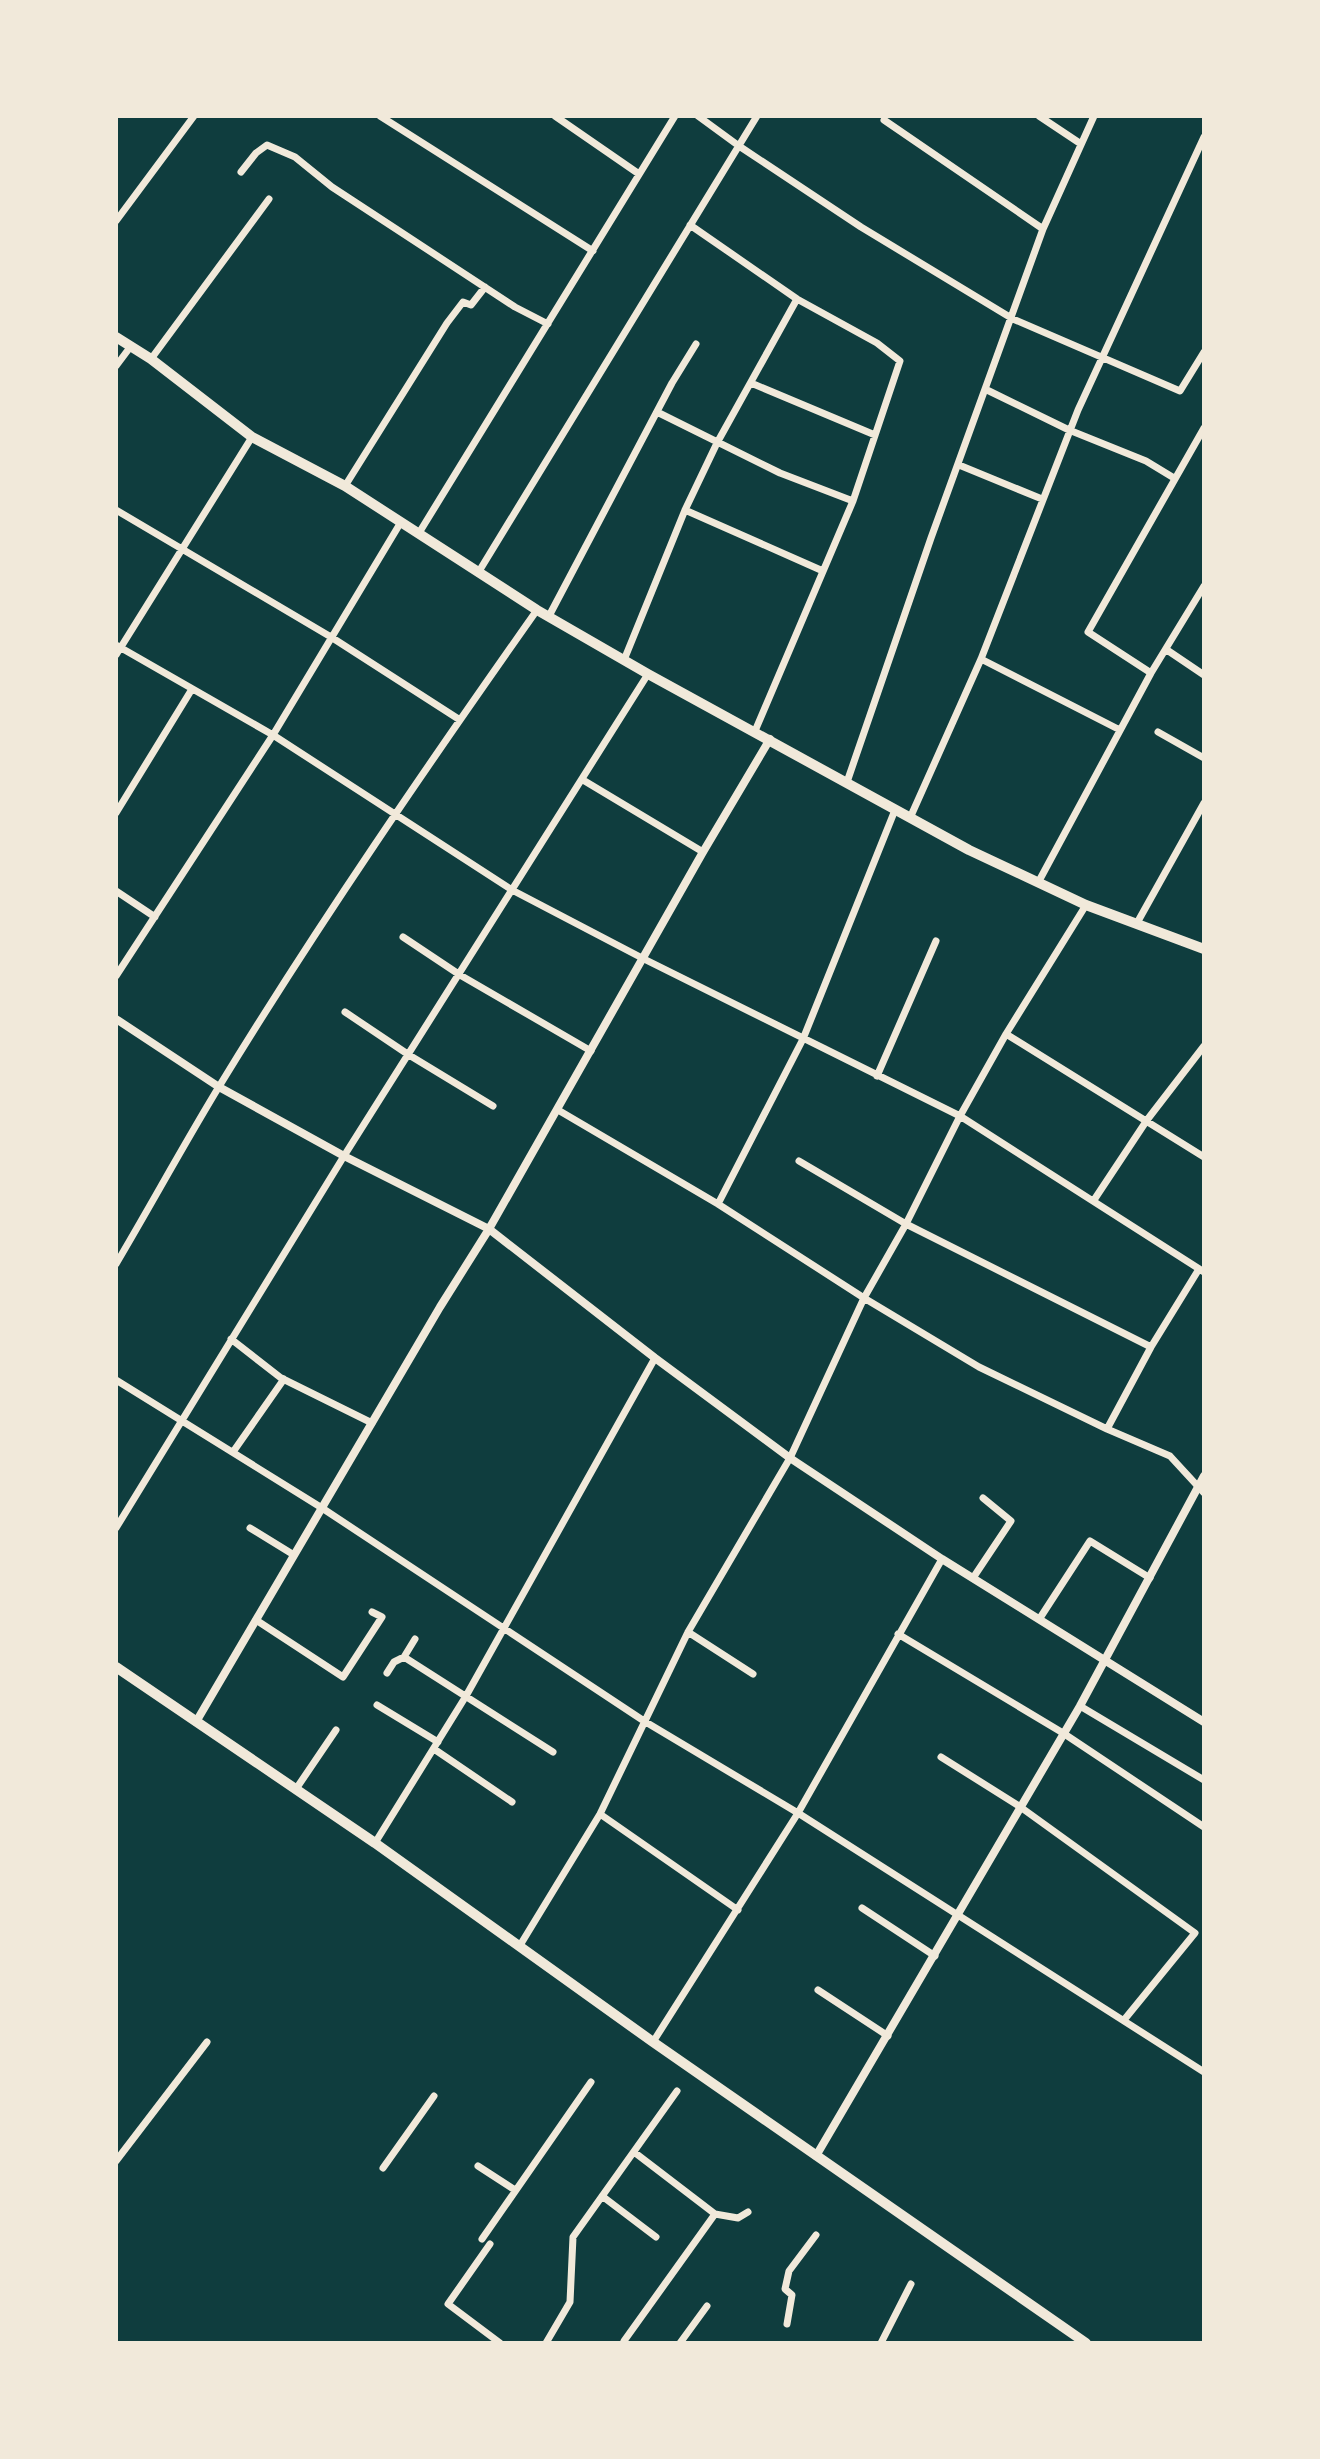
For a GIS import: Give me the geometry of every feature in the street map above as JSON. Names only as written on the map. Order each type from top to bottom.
[{"type":"main road","points":[[116,337],[151,359],[252,437],[345,486],[537,610],[648,674],[969,850],[1086,905],[1204,949]]},
{"type":"main road","points":[[116,1667],[375,1843],[653,2042],[1086,2343]]},
{"type":"street","points":[[116,221],[194,116]]},
{"type":"street","points":[[380,116],[593,251]]},
{"type":"street","points":[[555,116],[639,174]]},
{"type":"street","points":[[419,533],[675,116]]},
{"type":"street","points":[[698,116],[861,227],[1013,319],[1180,391],[1201,362],[1204,352]]},
{"type":"street","points":[[478,573],[757,116]]},
{"type":"street","points":[[1039,116],[1081,144]]},
{"type":"street","points":[[847,782],[1043,229],[1094,116]]},
{"type":"street","points":[[884,120],[1043,229]]},
{"type":"street","points":[[910,818],[981,659],[1070,429],[1204,137]]},
{"type":"street","points":[[241,172],[267,145],[295,157],[332,187],[485,287],[548,324]]},
{"type":"street","points":[[151,359],[269,199]]},
{"type":"street","points":[[690,225],[797,299],[877,343],[900,361],[853,501],[755,731]]},
{"type":"street","points":[[345,486],[447,323],[463,302],[471,305],[485,287]]},
{"type":"street","points":[[624,660],[685,510],[717,443],[797,299]]},
{"type":"street","points":[[549,616],[696,344]]},
{"type":"street","points":[[116,366],[131,346]]},
{"type":"street","points":[[751,383],[875,435]]},
{"type":"street","points":[[987,390],[1146,461],[1174,478]]},
{"type":"street","points":[[657,412],[780,473],[853,501]]},
{"type":"street","points":[[1151,673],[1088,632],[1204,428]]},
{"type":"street","points":[[252,437],[117,650],[273,735],[512,890],[960,1116],[1201,1270],[1151,1347],[1107,1429]]},
{"type":"street","points":[[959,465],[1042,499]]},
{"type":"street","points":[[116,510],[331,637],[460,720]]},
{"type":"street","points":[[685,510],[823,571]]},
{"type":"street","points":[[116,976],[273,735],[401,522]]},
{"type":"street","points":[[1039,881],[1151,673],[1204,586]]},
{"type":"street","points":[[116,1264],[219,1087],[302,954],[537,610]]},
{"type":"street","points":[[1167,650],[1204,675]]},
{"type":"street","points":[[981,659],[1120,730]]},
{"type":"street","points":[[116,1528],[344,1156],[648,674]]},
{"type":"street","points":[[116,813],[192,689]]},
{"type":"street","points":[[1158,732],[1204,758]]},
{"type":"street","points":[[196,1722],[489,1229],[770,739]]},
{"type":"street","points":[[583,780],[703,852]]},
{"type":"street","points":[[1137,923],[1204,803]]},
{"type":"street","points":[[718,1204],[803,1039],[895,810]]},
{"type":"street","points":[[116,891],[155,917]]},
{"type":"street","points":[[519,1947],[600,1814],[688,1632],[790,1458],[864,1298],[906,1224],[960,1116],[1006,1034],[1086,905]]},
{"type":"street","points":[[403,937],[460,975],[591,1051]]},
{"type":"street","points":[[877,1076],[936,941]]},
{"type":"street","points":[[345,1012],[493,1106]]},
{"type":"street","points":[[116,1019],[219,1087],[344,1156],[489,1229],[790,1458],[942,1559],[1204,1722]]},
{"type":"street","points":[[1006,1034],[1204,1157]]},
{"type":"street","points":[[1094,1200],[1147,1120],[1204,1046]]},
{"type":"street","points":[[558,1110],[718,1204],[979,1367],[1170,1456],[1200,1490]]},
{"type":"street","points":[[799,1161],[906,1224],[1151,1347]]},
{"type":"street","points":[[231,1339],[284,1379],[372,1423]]},
{"type":"street","points":[[375,1843],[466,1696],[655,1358]]},
{"type":"street","points":[[233,1452],[284,1379]]},
{"type":"street","points":[[116,1380],[322,1508],[644,1721],[798,1813],[1204,2072]]},
{"type":"street","points":[[816,2156],[1080,1706],[1200,1490],[1204,1476]]},
{"type":"street","points":[[973,1578],[1011,1521],[983,1498]]},
{"type":"street","points":[[250,1528],[294,1555]]},
{"type":"street","points":[[1040,1618],[1090,1541],[1150,1578]]},
{"type":"street","points":[[653,2042],[798,1813],[942,1559]]},
{"type":"street","points":[[256,1620],[343,1677],[382,1617],[372,1612]]},
{"type":"street","points":[[688,1632],[753,1674]]},
{"type":"street","points":[[898,1634],[1063,1733],[1204,1827]]},
{"type":"street","points":[[387,1673],[394,1662],[404,1657],[415,1639]]},
{"type":"street","points":[[404,1657],[553,1752]]},
{"type":"street","points":[[377,1705],[512,1802]]},
{"type":"street","points":[[1080,1706],[1204,1780]]},
{"type":"street","points":[[296,1789],[336,1730]]},
{"type":"street","points":[[941,1757],[1019,1806],[1195,1933],[1124,2020]]},
{"type":"street","points":[[600,1814],[738,1910]]},
{"type":"street","points":[[862,1908],[935,1956]]},
{"type":"street","points":[[818,1990],[888,2036]]},
{"type":"street","points":[[116,2161],[207,2042]]},
{"type":"street","points":[[482,2239],[591,2082]]},
{"type":"street","points":[[546,2343],[570,2302],[573,2237],[677,2091]]},
{"type":"street","points":[[383,2168],[434,2096]]},
{"type":"street","points":[[634,2152],[715,2214],[738,2218],[748,2212]]},
{"type":"street","points":[[478,2166],[515,2190]]},
{"type":"street","points":[[602,2196],[656,2237]]},
{"type":"street","points":[[624,2341],[715,2214]]},
{"type":"street","points":[[787,2324],[792,2295],[785,2289],[789,2271],[816,2235]]},
{"type":"street","points":[[490,2244],[448,2304],[500,2343]]},
{"type":"street","points":[[881,2343],[911,2284]]},
{"type":"street","points":[[680,2343],[707,2306]]}]
